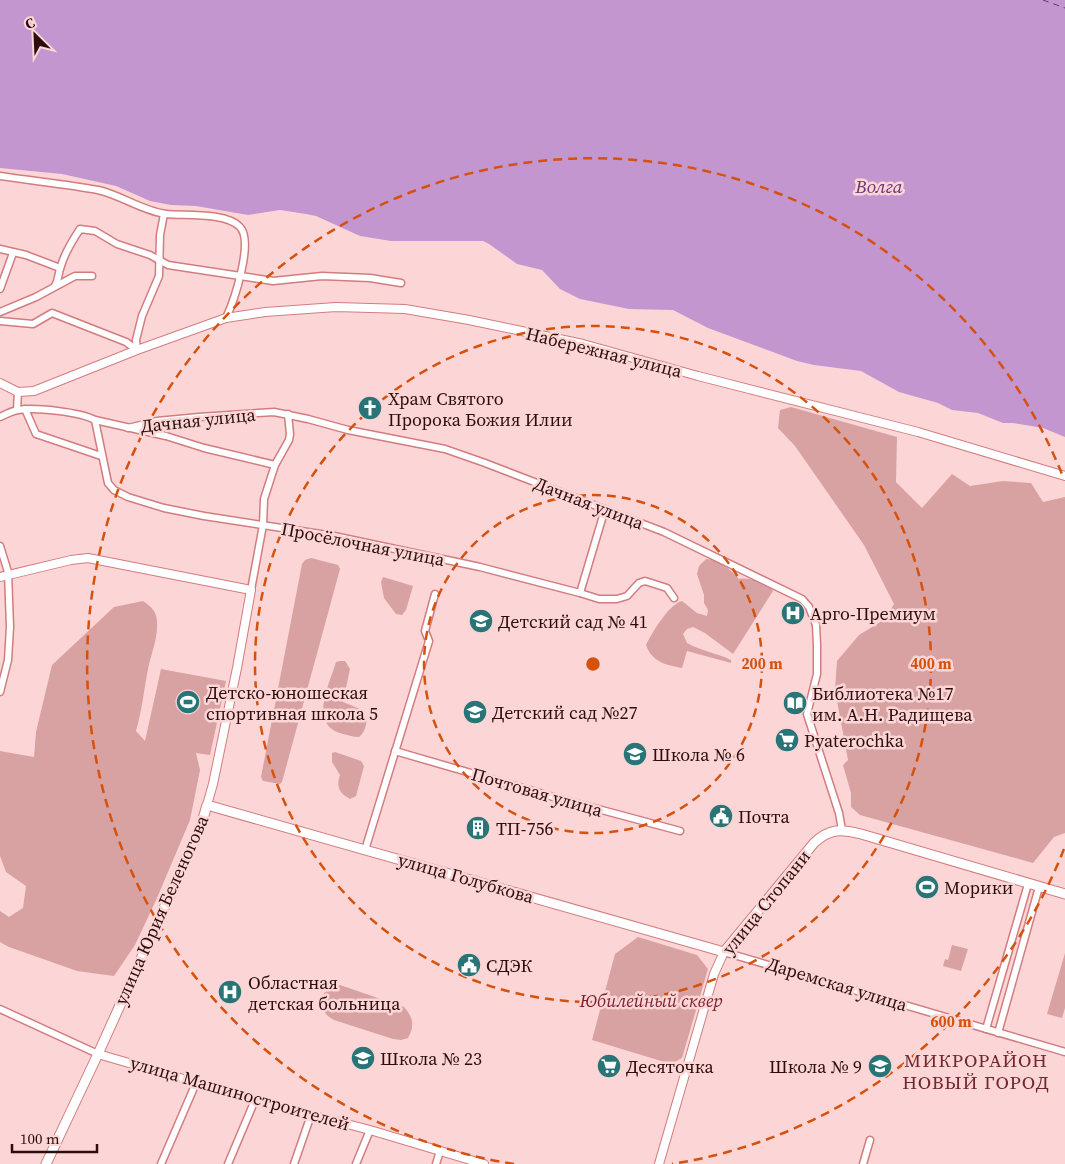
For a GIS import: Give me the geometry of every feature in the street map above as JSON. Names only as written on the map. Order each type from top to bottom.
[{"type":"main road","name":"улица Голубкова","points":[[207,805],[724,952]]},
{"type":"main road","name":"улица Юрия Беленогова","points":[[46,1164],[201,826],[207,805]]},
{"type":"main road","points":[[842,830],[1065,894]]},
{"type":"main road","name":"улица Стопани","points":[[724,952],[814,843],[827,833],[842,830]]},
{"type":"street","points":[[0,176],[98,190],[164,214],[198,215],[232,222],[239,226],[243,232],[244,242],[240,275],[233,302],[226,318]]},
{"type":"street","points":[[137,350],[136,340],[142,316],[160,276],[160,235],[164,214]]},
{"type":"street","points":[[55,286],[68,248],[80,229],[94,231],[117,244],[150,255],[168,265],[272,280],[322,276],[370,278],[401,283]]},
{"type":"street","points":[[0,249],[26,255],[60,268]]},
{"type":"street","points":[[0,289],[13,252]]},
{"type":"street","points":[[0,312],[36,297],[75,276],[92,276]]},
{"type":"street","name":"Набережная улица","points":[[18,392],[34,391],[137,350],[226,318],[265,312],[336,307],[405,309],[469,320],[583,344],[698,376],[918,432],[1065,476]]},
{"type":"street","points":[[0,321],[33,324],[52,313],[126,342],[137,350]]},
{"type":"street","points":[[0,383],[18,392],[17,410]]},
{"type":"street","points":[[25,409],[36,434],[101,456]]},
{"type":"street","points":[[0,417],[25,409],[86,415],[95,420],[166,436],[204,448],[275,465]]},
{"type":"street","name":"Дачная улица","points":[[128,428],[199,416],[274,412],[348,430],[445,449],[664,532],[802,599],[809,608],[816,625],[817,674],[807,714],[839,813],[842,830]]},
{"type":"street","name":"улица Юрия Беленогова","points":[[207,805],[237,668],[264,526],[264,498],[275,465],[289,440],[288,414]]},
{"type":"street","name":"Просёлочная улица","points":[[95,420],[108,483],[114,490],[128,497],[196,514],[334,536],[480,567],[599,599],[616,599],[627,596],[639,583],[645,581],[667,588],[674,598]]},
{"type":"street","points":[[580,593],[605,509]]},
{"type":"street","points":[[0,546],[10,627],[8,660],[0,692]]},
{"type":"street","points":[[4,576],[71,560],[88,558],[251,590]]},
{"type":"street","points":[[365,850],[429,641],[425,631],[434,594]]},
{"type":"street","name":"Почтовая улица","points":[[395,751],[680,831]]},
{"type":"street","points":[[986,1029],[1028,884]]},
{"type":"street","points":[[998,1032],[1039,887]]},
{"type":"street","name":"Даремская улица","points":[[724,952],[1065,1052]]},
{"type":"street","name":"улица Стопани","points":[[659,1164],[714,974],[724,952]]},
{"type":"street","name":"улица Машиностроителей","points":[[0,1010],[98,1054],[484,1164]]},
{"type":"street","points":[[161,1164],[196,1083]]},
{"type":"street","points":[[228,1164],[255,1100]]},
{"type":"street","points":[[294,1164],[311,1115]]},
{"type":"street","points":[[356,1164],[370,1130]]},
{"type":"street","points":[[863,1164],[870,1140]]},
{"type":"street","points":[[436,1164],[440,1151]]},
{"type":"green space","points":[[791,407],[897,437],[896,482],[922,508],[952,474],[970,486],[1003,481],[1031,483],[1043,502],[1065,497],[1065,833],[1054,837],[1033,863],[860,815],[851,807],[851,793],[843,765],[848,760],[835,690],[837,661],[859,635],[885,619],[894,604],[864,545],[795,446],[778,428],[780,410]]},
{"type":"green space","points":[[311,558],[338,565],[340,569],[280,784],[263,781],[261,777],[302,564],[305,560]]},
{"type":"green space","points":[[706,559],[720,563],[739,579],[759,582],[770,586],[773,591],[733,654],[705,633],[693,627],[687,629],[683,634],[687,643],[731,660],[731,663],[687,651],[682,668],[660,662],[652,655],[646,645],[652,633],[672,607],[682,601],[697,613],[707,616],[708,610],[704,603],[704,595],[697,574],[699,566]]},
{"type":"green space","points":[[383,577],[413,586],[406,610],[402,615],[396,614],[384,598],[381,582]]},
{"type":"green space","points":[[143,601],[153,610],[157,623],[136,731],[145,741],[161,669],[226,681],[210,755],[196,753],[200,770],[190,820],[135,945],[114,976],[77,971],[9,947],[0,942],[0,911],[9,917],[23,908],[26,886],[6,872],[0,856],[0,751],[34,757],[36,732],[52,665],[114,607]]},
{"type":"green space","points":[[345,661],[350,669],[343,702],[356,707],[366,717],[365,728],[359,737],[343,734],[332,729],[326,722],[324,714],[324,704],[329,682],[336,662]]},
{"type":"green space","points":[[335,752],[361,761],[364,766],[356,796],[350,799],[339,789],[340,775],[332,762],[332,753]]},
{"type":"green space","name":"Юбилейный сквер","points":[[638,937],[697,955],[708,969],[682,1058],[671,1064],[592,1040],[615,954]]},
{"type":"green space","points":[[952,945],[968,949],[961,971],[943,966],[945,959],[948,960]]},
{"type":"green space","points":[[1065,953],[1065,1008],[1062,1018],[1047,1014]]},
{"type":"green space","points":[[340,985],[404,1007],[412,1022],[412,1030],[408,1038],[401,1040],[393,1039],[330,1018],[323,1009],[324,993]]},
{"type":"water","name":"Волга","points":[[0,0],[1065,0],[1065,437],[1043,428],[1003,423],[978,413],[952,410],[938,403],[899,392],[861,371],[797,361],[708,328],[673,310],[629,309],[580,299],[560,289],[542,270],[517,264],[483,241],[391,241],[360,236],[316,216],[306,214],[280,210],[248,215],[196,206],[171,205],[150,201],[116,186],[62,174],[0,168]]},
{"type":"ferry route","points":[[1043,0],[1065,8]]},
{"type":"place","name":"Храм Святого Пророка Божия Илии","points":[[370,408]]},
{"type":"place","name":"Арго-Премиум","points":[[793,613]]},
{"type":"place","name":"Детский сад № 41","points":[[481,621]]},
{"type":"place","name":"Детско-юношеская спортивная школа 5","points":[[188,702]]},
{"type":"place","name":"Библиотека №17 им. А.Н. Радищева","points":[[795,703]]},
{"type":"place","name":"Детский сад №27","points":[[475,712]]},
{"type":"place","name":"Pyaterochka","points":[[787,740]]},
{"type":"place","name":"Школа № 6","points":[[635,754]]},
{"type":"place","name":"Почта","points":[[721,816]]},
{"type":"place","name":"ТП-756","points":[[478,828]]},
{"type":"place","name":"Морики","points":[[927,887]]},
{"type":"place","name":"СДЭК","points":[[469,965]]},
{"type":"place","name":"Областная детская больница","points":[[230,992]]},
{"type":"place","name":"Школа № 23","points":[[363,1058]]},
{"type":"place","name":"Десяточка","points":[[609,1066]]},
{"type":"place","name":"Школа № 9","points":[[880,1066]]},
{"type":"district","name":"МИКРОРАЙОН НОВЫЙ ГОРОД","points":[[976,1071]]}]
